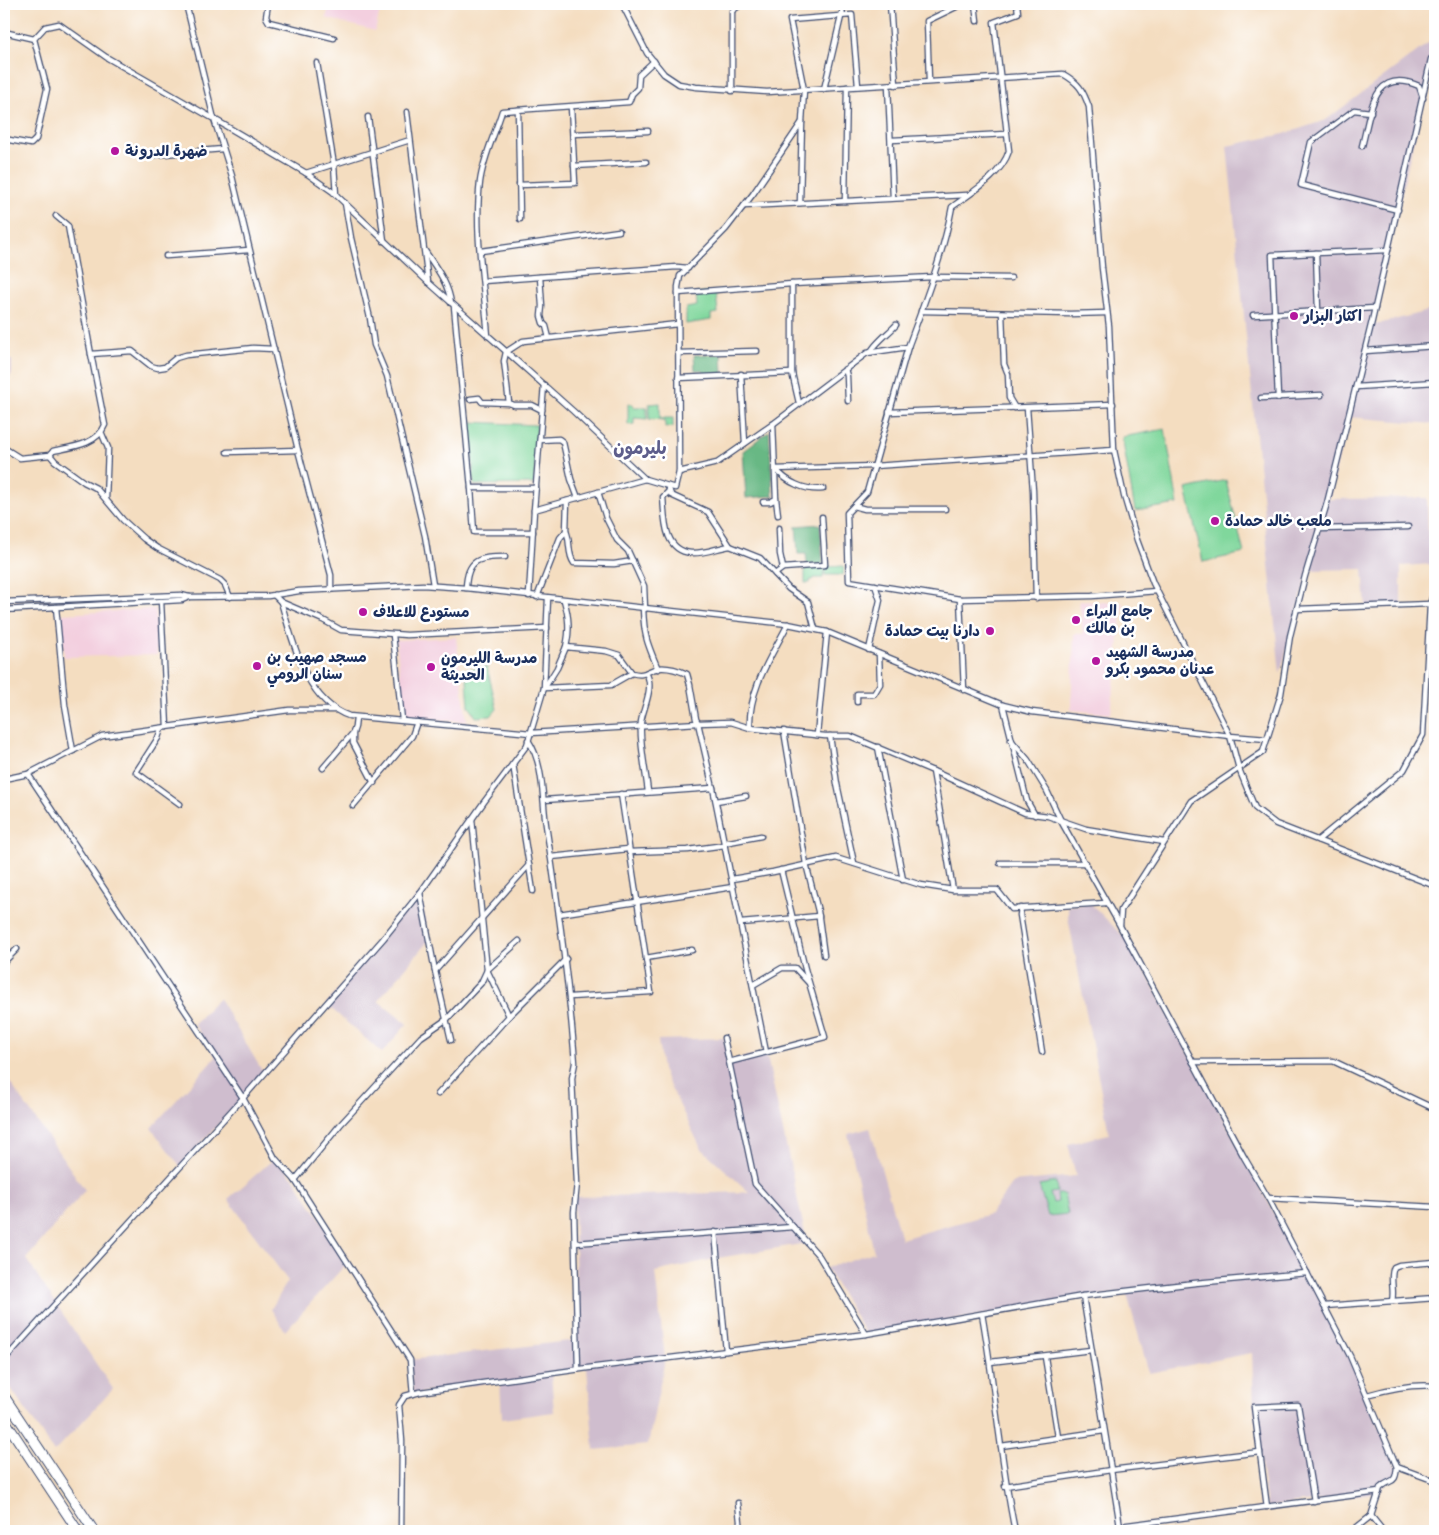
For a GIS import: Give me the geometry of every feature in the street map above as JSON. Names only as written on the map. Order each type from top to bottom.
[{"type":"highway","points":[[4,1396],[94,1531]]},
{"type":"highway","points":[[4,1419],[78,1531]]},
{"type":"street","points":[[186,4],[214,119],[232,176],[298,450],[331,574],[331,590]]},
{"type":"street","points":[[268,4],[266,17],[269,22],[334,38]]},
{"type":"street","points":[[622,4],[647,53],[664,74],[679,84],[696,87],[767,92],[1063,74],[1074,80],[1083,91],[1090,107],[1109,326],[1114,450],[1124,496],[1137,540],[1158,591],[1230,736],[1239,769],[1255,808],[1276,824],[1435,886]]},
{"type":"street","points":[[732,91],[732,11],[742,4]]},
{"type":"street","points":[[824,89],[844,4]]},
{"type":"street","points":[[890,4],[896,85]]},
{"type":"street","points":[[929,81],[927,21],[956,7],[955,4]]},
{"type":"street","points":[[975,4],[977,21]]},
{"type":"street","points":[[1017,4],[1018,13],[994,22],[1009,151],[1006,161],[999,170],[952,207],[933,277],[908,347],[867,492],[847,513],[849,581],[960,599],[1036,598],[1158,591]]},
{"type":"street","points":[[800,203],[804,90],[790,20],[852,16],[858,86]]},
{"type":"street","points":[[34,39],[44,27],[59,24],[106,57],[306,173],[345,203],[428,282],[544,385],[645,479],[669,488],[676,488],[678,472],[678,293],[680,276],[720,236],[744,206],[802,122]]},
{"type":"street","points":[[4,32],[34,39]]},
{"type":"street","points":[[4,139],[31,144],[36,139],[47,89],[34,39]]},
{"type":"street","points":[[1120,926],[1121,910],[1191,801],[1263,752],[1281,694],[1290,636],[1365,351],[1432,59]]},
{"type":"street","points":[[488,336],[479,226],[480,181],[502,112],[629,102],[632,94],[638,88],[639,75],[654,61]]},
{"type":"street","points":[[317,63],[334,165],[336,196]]},
{"type":"street","points":[[1362,146],[1379,89],[1389,82],[1406,81],[1418,86],[1423,100]]},
{"type":"street","points":[[888,85],[892,140],[892,198]]},
{"type":"street","points":[[845,201],[847,88]]},
{"type":"street","points":[[519,185],[576,183],[571,107]]},
{"type":"street","points":[[518,110],[520,219]]},
{"type":"street","points":[[1371,112],[1354,110],[1311,142],[1301,185],[1398,210]]},
{"type":"street","points":[[406,112],[428,282]]},
{"type":"street","points":[[368,118],[384,241]]},
{"type":"street","points":[[572,134],[648,131]]},
{"type":"street","points":[[892,140],[1006,134]]},
{"type":"street","points":[[306,173],[410,140]]},
{"type":"street","points":[[141,156],[223,149]]},
{"type":"street","points":[[574,166],[646,162]]},
{"type":"street","points":[[744,206],[968,195]]},
{"type":"street","points":[[345,203],[351,238],[370,318],[374,346],[387,376],[425,536],[433,585]]},
{"type":"street","points":[[4,448],[20,458],[50,455],[53,451],[87,443],[102,434],[106,424],[90,354],[68,226],[56,216]]},
{"type":"street","points":[[481,251],[619,231]]},
{"type":"street","points":[[166,256],[249,250]]},
{"type":"street","points":[[1278,398],[1272,255],[1388,250]]},
{"type":"street","points":[[424,251],[446,284],[453,304],[474,532],[533,532]]},
{"type":"street","points":[[1316,253],[1318,312]]},
{"type":"street","points":[[484,281],[677,267],[688,268]]},
{"type":"street","points":[[540,277],[541,316],[549,338]]},
{"type":"street","points":[[678,293],[792,284],[933,277],[1011,278]]},
{"type":"street","points":[[792,284],[792,373],[798,403]]},
{"type":"street","points":[[1253,315],[1375,308]]},
{"type":"street","points":[[921,311],[1107,314]]},
{"type":"street","points":[[1002,313],[1004,364],[1008,374],[1009,398],[1016,408]]},
{"type":"street","points":[[509,403],[504,361],[506,352],[522,341],[678,324]]},
{"type":"street","points":[[872,352],[873,346],[884,338],[896,325]]},
{"type":"street","points":[[1365,351],[1435,346]]},
{"type":"street","points":[[678,472],[717,463],[773,424],[798,403],[867,353],[908,347]]},
{"type":"street","points":[[90,354],[132,351],[151,366],[158,368],[165,367],[176,358],[186,355],[253,348],[274,348]]},
{"type":"street","points":[[678,353],[758,350]]},
{"type":"street","points":[[845,368],[848,401]]},
{"type":"street","points":[[678,378],[792,373]]},
{"type":"street","points":[[741,374],[745,443]]},
{"type":"street","points":[[1356,387],[1435,382]]},
{"type":"street","points":[[530,596],[534,510],[544,385]]},
{"type":"street","points":[[1261,398],[1321,395]]},
{"type":"street","points":[[470,399],[479,398],[482,402],[532,406],[542,410]]},
{"type":"street","points":[[889,412],[1112,404]]},
{"type":"street","points":[[1028,408],[1033,491],[1036,598]]},
{"type":"street","points":[[773,424],[778,515]]},
{"type":"street","points":[[102,434],[108,448],[106,499]]},
{"type":"street","points":[[540,440],[559,439],[562,442],[578,498]]},
{"type":"street","points":[[227,452],[298,450]]},
{"type":"street","points":[[775,469],[874,466],[1114,450]]},
{"type":"street","points":[[50,455],[55,461],[84,482],[96,488],[123,520],[144,539],[157,548],[220,580],[230,597]]},
{"type":"street","points":[[775,469],[782,476],[800,486],[808,489],[822,489]]},
{"type":"street","points":[[534,510],[645,479]]},
{"type":"street","points":[[471,488],[536,488]]},
{"type":"street","points":[[669,488],[671,495],[708,512],[730,546]]},
{"type":"street","points":[[669,488],[663,497],[666,530],[672,545],[691,553],[730,546],[760,558],[788,589],[808,602],[815,629]]},
{"type":"street","points":[[598,492],[606,518],[617,540],[628,551],[644,586],[645,638],[658,669]]},
{"type":"street","points":[[763,502],[770,502],[776,499]]},
{"type":"street","points":[[567,501],[566,531],[569,537],[571,559],[574,563],[614,564],[633,561]]},
{"type":"street","points":[[854,506],[865,509],[944,508]]},
{"type":"street","points":[[775,574],[783,568],[825,565],[822,517]]},
{"type":"street","points":[[1319,529],[1408,527]]},
{"type":"street","points":[[779,528],[780,554],[783,568]]},
{"type":"street","points":[[537,597],[560,538],[566,531]]},
{"type":"street","points":[[466,588],[466,575],[470,566],[481,559],[505,557]]},
{"type":"street","points":[[4,602],[181,595],[189,597],[230,597],[274,595],[299,591],[433,585],[466,588],[788,624],[815,629],[1003,706],[1032,712],[1267,739]]},
{"type":"street","points":[[870,650],[880,600],[875,585]]},
{"type":"street","points":[[1318,840],[1404,770],[1423,735],[1430,604],[1435,589]]},
{"type":"street","points":[[274,595],[281,602],[341,630],[393,635],[547,628]]},
{"type":"street","points":[[4,610],[182,600],[189,597]]},
{"type":"street","points":[[4,1360],[243,1098],[383,939],[420,893],[527,745],[544,688],[548,598]]},
{"type":"street","points":[[960,599],[964,690]]},
{"type":"street","points":[[67,600],[67,606]]},
{"type":"street","points":[[544,688],[558,668],[570,632],[569,616],[564,600]]},
{"type":"street","points":[[161,601],[167,727]]},
{"type":"street","points":[[281,602],[299,661],[318,694],[341,714],[356,718],[402,720],[530,733],[698,722],[731,722],[750,728],[817,735],[850,736],[933,771],[1025,814],[1048,816],[1086,829],[1164,842]]},
{"type":"street","points":[[1297,609],[1430,604]]},
{"type":"street","points":[[56,607],[64,706],[73,751]]},
{"type":"street","points":[[750,728],[749,716],[757,684],[788,624]]},
{"type":"street","points":[[817,735],[826,632]]},
{"type":"street","points":[[393,635],[402,720]]},
{"type":"street","points":[[566,647],[606,650],[618,655],[632,674]]},
{"type":"street","points":[[857,702],[857,694],[874,694],[880,684],[879,654]]},
{"type":"street","points":[[544,688],[611,685],[632,674],[642,676],[658,669],[676,670],[687,674],[725,844],[766,1052]]},
{"type":"street","points":[[646,674],[649,678],[648,694],[641,727],[648,792]]},
{"type":"street","points":[[1003,706],[1027,801],[1034,815]]},
{"type":"street","points":[[4,779],[28,774],[102,736],[289,710],[335,710]]},
{"type":"street","points":[[323,768],[353,732],[356,718]]},
{"type":"street","points":[[353,806],[412,736],[417,722]]},
{"type":"street","points":[[161,729],[158,738],[136,772],[180,804]]},
{"type":"street","points":[[784,731],[806,864],[819,916],[824,955]]},
{"type":"street","points":[[353,732],[353,743],[374,783]]},
{"type":"street","points":[[830,736],[837,784],[854,863]]},
{"type":"street","points":[[528,740],[535,750],[544,800],[570,997],[575,1063],[572,1078],[577,1183],[574,1212],[578,1369]]},
{"type":"street","points":[[1011,740],[1028,760],[1047,791],[1061,822],[1086,863],[1244,1157],[1268,1198],[1350,1356],[1367,1395],[1397,1467],[1397,1477],[1380,1488],[1371,1516],[1352,1531]]},
{"type":"street","points":[[878,747],[903,880]]},
{"type":"street","points":[[512,764],[533,891]]},
{"type":"street","points":[[933,771],[953,890]]},
{"type":"street","points":[[28,774],[243,1098],[275,1158],[295,1180],[410,1360],[412,1394]]},
{"type":"street","points":[[544,800],[713,788]]},
{"type":"street","points":[[570,997],[651,992],[628,851],[621,794]]},
{"type":"street","points":[[716,801],[746,796]]},
{"type":"street","points":[[472,819],[487,970],[509,1016]]},
{"type":"street","points":[[552,857],[628,851],[688,850],[761,836]]},
{"type":"street","points":[[732,878],[836,858],[903,880],[953,890],[997,890],[1012,909],[1106,902]]},
{"type":"street","points":[[1000,863],[1086,863]]},
{"type":"street","points":[[435,971],[529,865]]},
{"type":"street","points":[[728,1062],[825,1037],[808,983],[781,870]]},
{"type":"street","points":[[560,914],[733,887]]},
{"type":"street","points":[[420,893],[451,1040]]},
{"type":"street","points":[[1021,908],[1020,915],[1042,1052]]},
{"type":"street","points":[[741,923],[819,916]]},
{"type":"street","points":[[295,1180],[340,1125],[421,1037],[447,1019],[481,983],[487,970],[519,941]]},
{"type":"street","points":[[4,962],[17,948]]},
{"type":"street","points":[[646,958],[692,950]]},
{"type":"street","points":[[438,1094],[509,1016],[566,959]]},
{"type":"street","points":[[753,985],[782,968],[795,968],[808,983]]},
{"type":"street","points":[[724,1038],[754,1184],[819,1256],[866,1334]]},
{"type":"street","points":[[1193,1062],[1333,1060],[1435,1109]]},
{"type":"street","points":[[1268,1198],[1435,1207]]},
{"type":"street","points":[[575,1243],[793,1227]]},
{"type":"street","points":[[715,1232],[726,1351]]},
{"type":"street","points":[[1392,1301],[1394,1293],[1392,1275],[1394,1267],[1399,1264],[1435,1262]]},
{"type":"street","points":[[401,1531],[402,1441],[398,1416],[399,1406],[405,1396],[412,1394],[578,1369],[866,1334],[1083,1296],[1194,1283],[1307,1273]]},
{"type":"street","points":[[1083,1296],[1120,1526],[1379,1492]]},
{"type":"street","points":[[1324,1306],[1435,1298]]},
{"type":"street","points":[[982,1314],[1006,1486],[1015,1531]]},
{"type":"street","points":[[990,1362],[1092,1350]]},
{"type":"street","points":[[1045,1357],[1058,1437]]},
{"type":"street","points":[[1367,1395],[1384,1390],[1428,1385],[1435,1386]]},
{"type":"street","points":[[1267,1506],[1254,1406],[1298,1405],[1314,1500]]},
{"type":"street","points":[[1001,1446],[1104,1431]]},
{"type":"street","points":[[1006,1486],[1111,1470],[1260,1452]]},
{"type":"street","points":[[1397,1467],[1435,1481]]},
{"type":"street","points":[[738,1504],[741,1531]]},
{"type":"street","points":[[1371,1516],[1383,1531]]},
{"type":"shaded area","points":[[330,4],[382,4],[375,31],[326,18]]},
{"type":"shaded area","points":[[1435,38],[1435,61],[1413,143],[1371,326],[1435,309],[1435,424],[1348,417],[1329,499],[1427,498],[1428,538],[1433,539],[1434,564],[1401,566],[1401,605],[1366,607],[1363,569],[1308,570],[1280,674],[1227,146],[1284,134],[1326,120]]},
{"type":"shaded area","points":[[4,360],[12,360],[12,373],[4,389]]},
{"type":"shaded area","points":[[1079,601],[1123,603],[1111,714],[1071,710],[1074,634],[1083,634]]},
{"type":"shaded area","points":[[155,609],[157,655],[64,657],[62,614]]},
{"type":"shaded area","points":[[456,637],[467,722],[405,716],[396,640]]},
{"type":"shaded area","points":[[420,893],[429,940],[378,1001],[407,1024],[382,1053],[326,1004]]},
{"type":"shaded area","points":[[1091,904],[1129,942],[1350,1356],[1397,1471],[1379,1492],[1267,1507],[1254,1407],[1252,1353],[1149,1373],[1126,1291],[866,1334],[826,1268],[874,1252],[848,1134],[870,1128],[901,1239],[990,1214],[1013,1182],[1076,1176],[1068,1144],[1109,1134],[1068,917],[1068,906]]},
{"type":"shaded area","points":[[219,998],[264,1074],[180,1166],[151,1128],[216,1057],[194,1024]]},
{"type":"shaded area","points":[[724,1038],[728,1061],[766,1052],[807,1243],[718,1258],[655,1272],[665,1359],[648,1445],[594,1450],[587,1368],[551,1373],[554,1412],[502,1419],[500,1381],[413,1394],[410,1360],[577,1340],[574,1197],[749,1192],[701,1148],[662,1070],[658,1040]]},
{"type":"shaded area","points":[[4,1074],[85,1190],[26,1259],[113,1389],[54,1452],[4,1378]]},
{"type":"shaded area","points":[[275,1158],[295,1180],[348,1262],[285,1331],[271,1309],[288,1281],[228,1199]]},
{"type":"green space","points":[[696,293],[716,293],[718,313],[711,314],[711,320],[686,324],[686,308],[697,306]]},
{"type":"green space","points":[[722,354],[723,374],[704,375],[703,370],[695,370],[694,355]]},
{"type":"green space","points":[[660,403],[660,418],[673,418],[673,427],[665,428],[665,420],[649,419],[649,404]]},
{"type":"green space","points":[[628,404],[633,404],[634,407],[647,407],[647,419],[634,418],[634,424],[628,425]]},
{"type":"green space","points":[[470,422],[537,425],[534,484],[474,485]]},
{"type":"green space","points":[[1165,429],[1178,504],[1135,511],[1122,437]]},
{"type":"green space","points":[[769,431],[773,496],[746,498],[743,451]]},
{"type":"green space","name":"ملعب خالد حمادة","points":[[1226,480],[1244,553],[1203,562],[1186,489]]},
{"type":"green space","points":[[820,524],[823,564],[807,565],[806,554],[798,554],[796,526]]},
{"type":"green space","points":[[844,566],[843,575],[825,575],[825,567]]},
{"type":"green space","points":[[824,567],[823,578],[814,578],[810,580],[810,583],[805,583],[805,568]]},
{"type":"green space","points":[[487,667],[497,709],[491,716],[476,717],[469,706],[466,669]]},
{"type":"green space","points":[[1056,1182],[1057,1192],[1050,1193],[1053,1203],[1058,1202],[1057,1194],[1064,1194],[1068,1214],[1048,1216],[1039,1185]]},
{"type":"green space","points":[[4,1401],[89,1531],[86,1531],[4,1406]]},
{"type":"place","name":"ضهرة الدرونة","points":[[115,151]]},
{"type":"place","name":"اكثار البزار","points":[[1294,316]]},
{"type":"place","name":"ملعب خالد حمادة","points":[[1215,521]]},
{"type":"place","name":"مستودع للاعلاف","points":[[363,612]]},
{"type":"place","name":"جامع البراء بن مالك","points":[[1076,620]]},
{"type":"place","name":"دارنا بيت حمادة","points":[[990,631]]},
{"type":"place","name":"مدرسة الشهيد عدنان محمود بكرو","points":[[1096,661]]},
{"type":"place","name":"مسجد صهيب بن سنان الرومي","points":[[257,666]]},
{"type":"place","name":"مدرسة الليرمون الحديثة","points":[[431,667]]},
{"type":"district","name":"بليرمون","points":[[640,448]]}]
